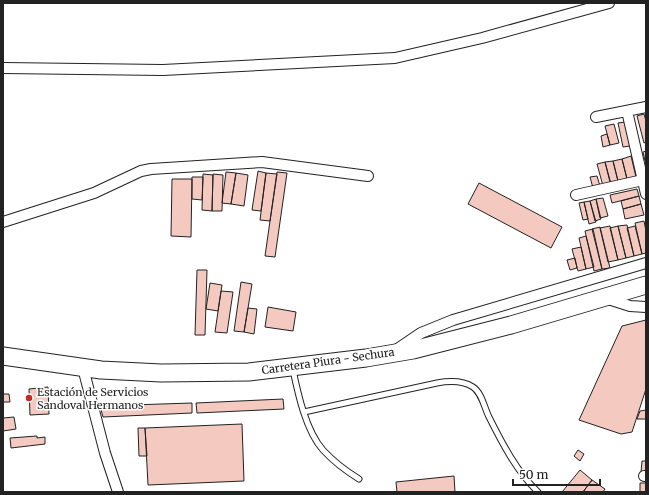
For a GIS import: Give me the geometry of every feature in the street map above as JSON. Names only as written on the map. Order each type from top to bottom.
[{"type":"main road","name":"Carretera Piura - Sechura","points":[[3,356],[83,368],[161,373],[249,372],[390,354],[446,342],[511,325],[646,285]]},
{"type":"street","points":[[3,68],[163,70],[395,58],[482,38],[609,3]]},
{"type":"street","points":[[596,116],[646,107]]},
{"type":"street","points":[[627,111],[646,194]]},
{"type":"street","points":[[3,222],[94,193],[141,171],[151,169],[262,162],[368,176]]},
{"type":"street","points":[[576,195],[643,180]]},
{"type":"street","points":[[390,354],[421,333],[453,320],[646,263]]},
{"type":"street","points":[[603,298],[630,306],[646,307]]},
{"type":"street","points":[[83,368],[105,453],[118,492]]},
{"type":"lane","points":[[292,367],[301,406],[312,432],[322,449],[340,467],[359,479]]},
{"type":"lane","points":[[304,412],[437,383],[450,381],[461,382],[473,387],[479,393],[489,416],[511,457],[530,485],[538,492]]},
{"type":"building","points":[[644,114],[646,121],[646,142],[644,143],[637,116]]},
{"type":"building","points":[[625,122],[630,146],[623,147],[618,123]]},
{"type":"building","points":[[614,124],[619,143],[610,145],[605,126]]},
{"type":"building","points":[[607,134],[610,145],[603,147],[601,136]]},
{"type":"building","points":[[646,151],[646,160],[645,161],[643,152]]},
{"type":"building","points":[[631,156],[636,177],[627,179],[622,159]]},
{"type":"building","points":[[622,159],[627,179],[618,181],[613,161]]},
{"type":"building","points":[[613,161],[618,181],[610,182],[605,162]]},
{"type":"building","points":[[605,162],[611,184],[603,186],[597,164]]},
{"type":"building","points":[[258,171],[266,173],[261,211],[252,210]]},
{"type":"building","points":[[226,172],[236,173],[231,204],[222,203]]},
{"type":"building","points":[[277,172],[287,173],[275,257],[265,256]]},
{"type":"building","points":[[236,173],[248,175],[244,206],[231,204]]},
{"type":"building","points":[[266,173],[277,174],[270,221],[260,220]]},
{"type":"building","points":[[203,174],[213,175],[212,211],[202,210]]},
{"type":"building","points":[[213,174],[223,175],[222,211],[212,211]]},
{"type":"building","points":[[597,176],[600,186],[593,188],[590,177]]},
{"type":"building","points":[[192,177],[203,177],[202,200],[192,199]]},
{"type":"building","points":[[172,179],[192,179],[191,237],[171,236]]},
{"type":"building","points":[[479,183],[562,227],[551,248],[468,204]]},
{"type":"building","points":[[637,189],[639,196],[612,203],[610,195]]},
{"type":"building","points":[[639,196],[641,204],[623,209],[621,201]]},
{"type":"building","points":[[603,198],[608,216],[600,218],[596,199]]},
{"type":"building","points":[[596,199],[601,219],[595,221],[590,201]]},
{"type":"building","points":[[590,201],[596,222],[589,224],[584,202]]},
{"type":"building","points":[[584,202],[588,219],[583,220],[579,203]]},
{"type":"building","points":[[641,204],[644,215],[625,219],[623,209]]},
{"type":"building","points":[[644,221],[646,231],[646,253],[642,254],[635,223]]},
{"type":"building","points":[[627,225],[634,256],[626,258],[618,226]]},
{"type":"building","points":[[610,226],[618,260],[608,262],[600,228]]},
{"type":"building","points":[[618,226],[626,258],[618,260],[610,228]]},
{"type":"building","points":[[635,226],[642,254],[634,256],[627,228]]},
{"type":"building","points":[[600,227],[610,268],[602,269],[592,229]]},
{"type":"building","points":[[593,229],[602,269],[594,271],[585,231]]},
{"type":"building","points":[[586,236],[594,267],[586,269],[579,238]]},
{"type":"building","points":[[581,247],[586,269],[578,271],[572,249]]},
{"type":"building","points":[[575,258],[577,268],[570,270],[567,260]]},
{"type":"building","points":[[197,270],[207,270],[205,335],[195,335]]},
{"type":"building","points":[[241,282],[252,284],[244,332],[234,331]]},
{"type":"building","points":[[210,283],[222,285],[218,311],[206,309]]},
{"type":"building","points":[[221,291],[233,292],[227,333],[215,332]]},
{"type":"building","points":[[268,307],[296,312],[293,331],[265,327]]},
{"type":"building","points":[[248,308],[257,309],[254,334],[244,332]]},
{"type":"building","points":[[646,320],[646,389],[632,432],[621,434],[579,420],[622,326]]},
{"type":"building","points":[[48,387],[49,414],[30,415],[29,389]]},
{"type":"building","points":[[3,394],[9,394],[10,402],[3,402]]},
{"type":"building","points":[[283,399],[284,409],[197,413],[196,403]]},
{"type":"building","points":[[192,403],[192,413],[103,417],[100,406]]},
{"type":"building","points":[[646,410],[646,419],[637,419],[640,411]]},
{"type":"building","points":[[14,417],[16,429],[3,431],[3,418]]},
{"type":"building","points":[[242,424],[244,481],[148,485],[145,428]]},
{"type":"building","points":[[138,428],[145,428],[147,456],[139,456]]},
{"type":"building","points":[[37,436],[37,438],[45,437],[45,444],[11,448],[10,438]]},
{"type":"building","points":[[578,450],[584,454],[580,461],[574,456]]},
{"type":"building","points":[[642,461],[646,461],[646,473],[641,472]]},
{"type":"building","points":[[580,470],[592,480],[583,492],[562,492]]},
{"type":"building","points":[[454,476],[455,492],[397,492],[396,482]]},
{"type":"building","points":[[592,480],[605,489],[603,492],[583,492]]},
{"type":"building","points":[[640,483],[646,483],[646,492],[640,492]]},
{"type":"place","name":"Estación de Servicios Sandoval Hermanos","points":[[29,398]]}]
